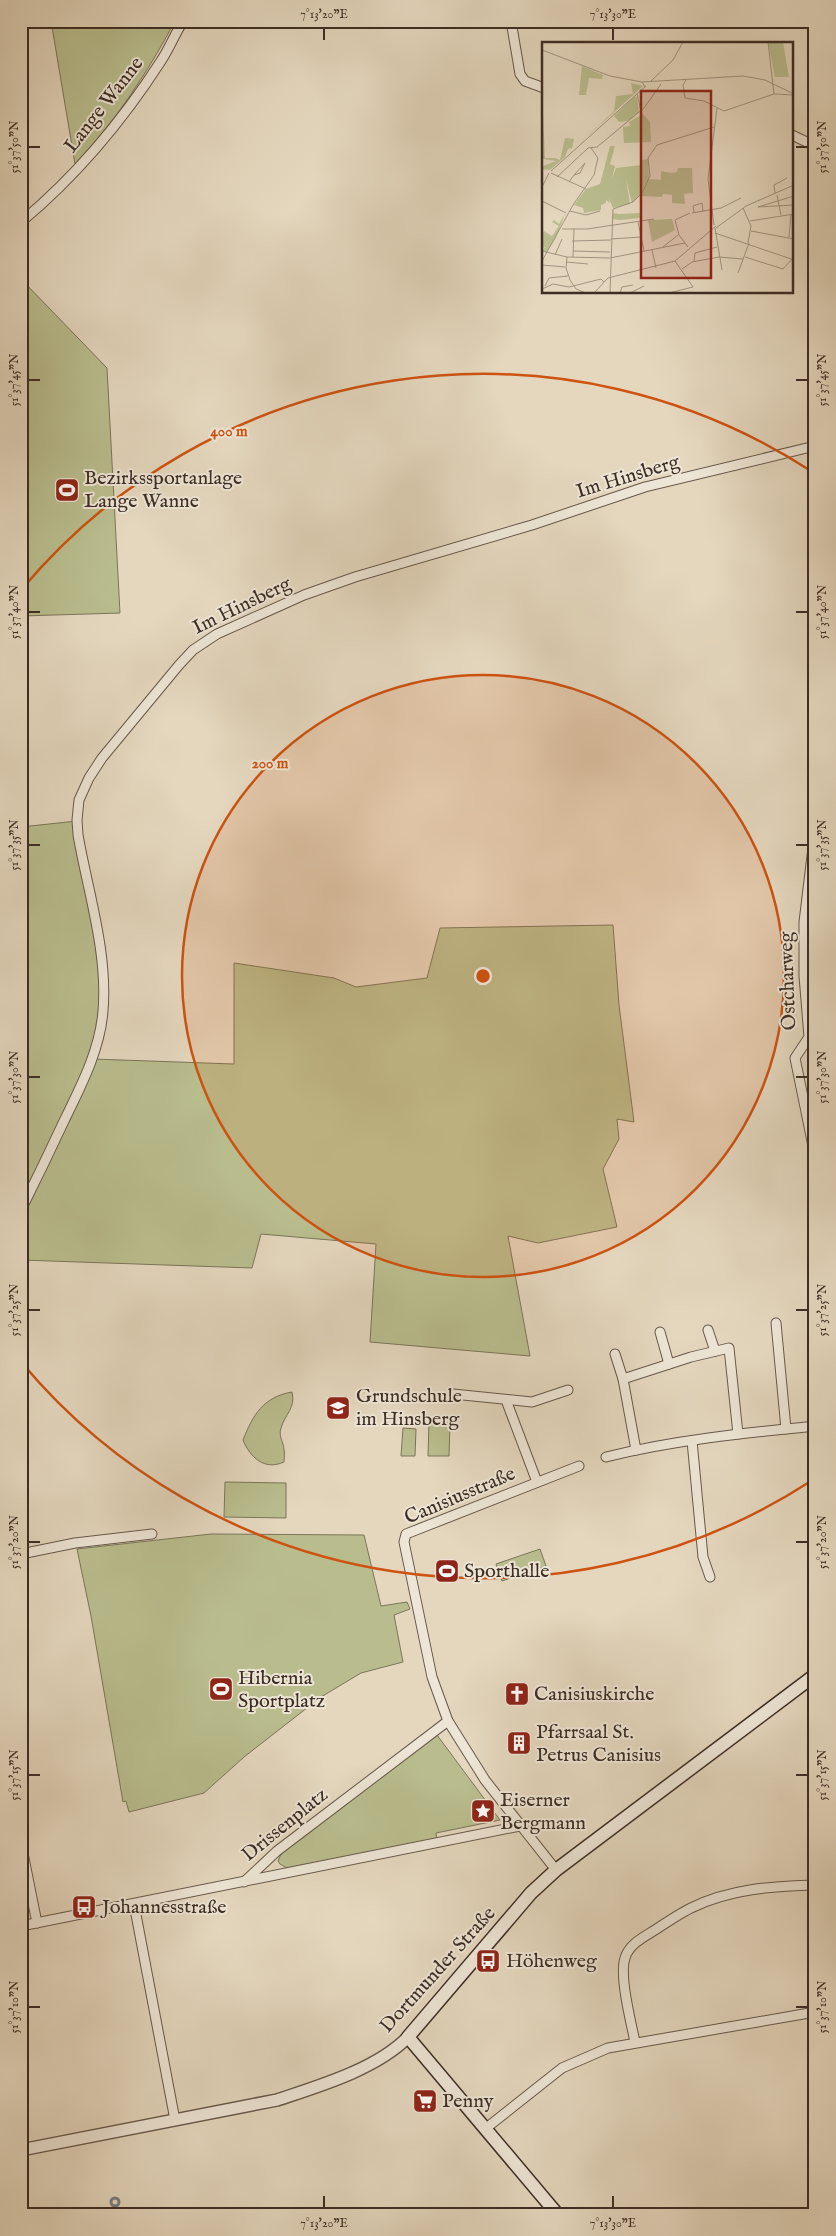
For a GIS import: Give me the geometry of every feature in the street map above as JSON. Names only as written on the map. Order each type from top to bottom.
[{"type":"main road","name":"Dortmunder Straße","points":[[408,2037],[531,1893],[556,1870],[815,1675]]},
{"type":"main road","points":[[408,2037],[558,2215]]},
{"type":"street","name":"Lange Wanne","points":[[21,222],[35,211],[104,140],[161,61],[183,21]]},
{"type":"street","points":[[511,21],[520,74],[525,81],[542,87]]},
{"type":"street","points":[[794,136],[815,146]]},
{"type":"street","name":"Im Hinsberg","points":[[21,1210],[81,1086],[93,1056],[102,1023],[104,1002],[102,966],[78,835],[79,800],[89,778],[102,758],[193,650],[217,634],[304,595],[355,576],[532,525],[645,487],[815,446]]},
{"type":"street","name":"Ostcharweg","points":[[815,831],[804,922],[804,976],[808,1037],[794,1058],[815,1156]]},
{"type":"street","points":[[776,1323],[786,1429]]},
{"type":"street","points":[[708,1330],[714,1351]]},
{"type":"street","points":[[660,1332],[669,1364]]},
{"type":"street","points":[[623,1379],[729,1348],[738,1434]]},
{"type":"street","points":[[615,1354],[623,1379],[636,1450]]},
{"type":"street","points":[[453,1394],[532,1402],[568,1390]]},
{"type":"street","name":"Canisiusstraße","points":[[506,1400],[537,1482]]},
{"type":"street","points":[[606,1458],[636,1450],[692,1441],[815,1426]]},
{"type":"street","points":[[692,1441],[703,1557],[710,1577]]},
{"type":"street","name":"Canisiusstraße","points":[[448,1721],[432,1677],[404,1542],[406,1534],[579,1466]]},
{"type":"street","points":[[21,1554],[75,1543],[152,1534]]},
{"type":"street","points":[[448,1721],[485,1780],[556,1870]]},
{"type":"street","name":"Drissenplatz","points":[[244,1882],[276,1851],[448,1721]]},
{"type":"street","name":"Drissenplatz","points":[[244,1882],[520,1826]]},
{"type":"street","points":[[21,1842],[36,1923]]},
{"type":"street","points":[[21,1926],[244,1882]]},
{"type":"street","points":[[635,2042],[624,1971],[625,1958],[630,1947],[691,1908],[719,1896],[748,1890],[815,1885]]},
{"type":"street","points":[[134,1904],[175,2120]]},
{"type":"street","points":[[485,2129],[562,2068],[608,2048],[815,2012]]},
{"type":"street","name":"Dortmunder Straße","points":[[21,2150],[277,2100],[318,2086],[360,2068],[398,2047],[408,2037]]},
{"type":"green space","points":[[51,21],[175,21],[154,59],[130,96],[104,131],[75,164]]},
{"type":"green space","name":"Bezirkssportanlage Lange Wanne","points":[[21,279],[107,368],[120,613],[21,616]]},
{"type":"green space","points":[[77,821],[104,1002],[93,1059],[234,1064],[234,963],[334,978],[356,987],[427,978],[440,928],[613,925],[619,1005],[634,1122],[617,1119],[619,1139],[603,1169],[617,1227],[538,1243],[508,1236],[530,1356],[370,1342],[376,1244],[261,1234],[252,1268],[21,1260],[21,827]]},
{"type":"green space","points":[[292,1392],[293,1402],[280,1431],[284,1462],[270,1465],[259,1461],[250,1452],[243,1440],[251,1423],[260,1408],[266,1403],[282,1394]]},
{"type":"green space","points":[[429,1422],[450,1423],[449,1456],[428,1456]]},
{"type":"green space","points":[[403,1428],[416,1429],[415,1456],[401,1456]]},
{"type":"green space","points":[[225,1482],[286,1483],[286,1518],[224,1517]]},
{"type":"green space","name":"Hibernia Sportplatz","points":[[211,1534],[364,1535],[381,1606],[407,1602],[410,1609],[394,1615],[403,1662],[361,1673],[321,1697],[244,1757],[204,1793],[129,1812],[126,1801],[123,1802],[91,1616],[77,1549]]},
{"type":"green space","points":[[540,1549],[546,1566],[502,1581],[496,1564]]},
{"type":"green space","points":[[437,1735],[500,1820],[436,1833],[437,1839],[287,1868],[280,1864],[278,1861],[282,1852]]},
{"type":"waterway","points":[[115,2198],[119,2202],[115,2206],[111,2202],[115,2198]]},
{"type":"place","name":"Bezirkssportanlage Lange Wanne","points":[[67,490]]},
{"type":"place","name":"Grundschule im Hinsberg","points":[[338,1408]]},
{"type":"place","name":"Sporthalle","points":[[447,1571]]},
{"type":"place","name":"Hibernia Sportplatz","points":[[221,1689]]},
{"type":"place","name":"Canisiuskirche","points":[[517,1694]]},
{"type":"place","name":"Pfarrsaal St. Petrus Canisius","points":[[519,1743]]},
{"type":"place","name":"Eiserner Bergmann","points":[[483,1811]]},
{"type":"place","name":"Johannesstraße","points":[[84,1907]]},
{"type":"place","name":"Höhenweg","points":[[488,1961]]},
{"type":"place","name":"Penny","points":[[425,2101]]}]
